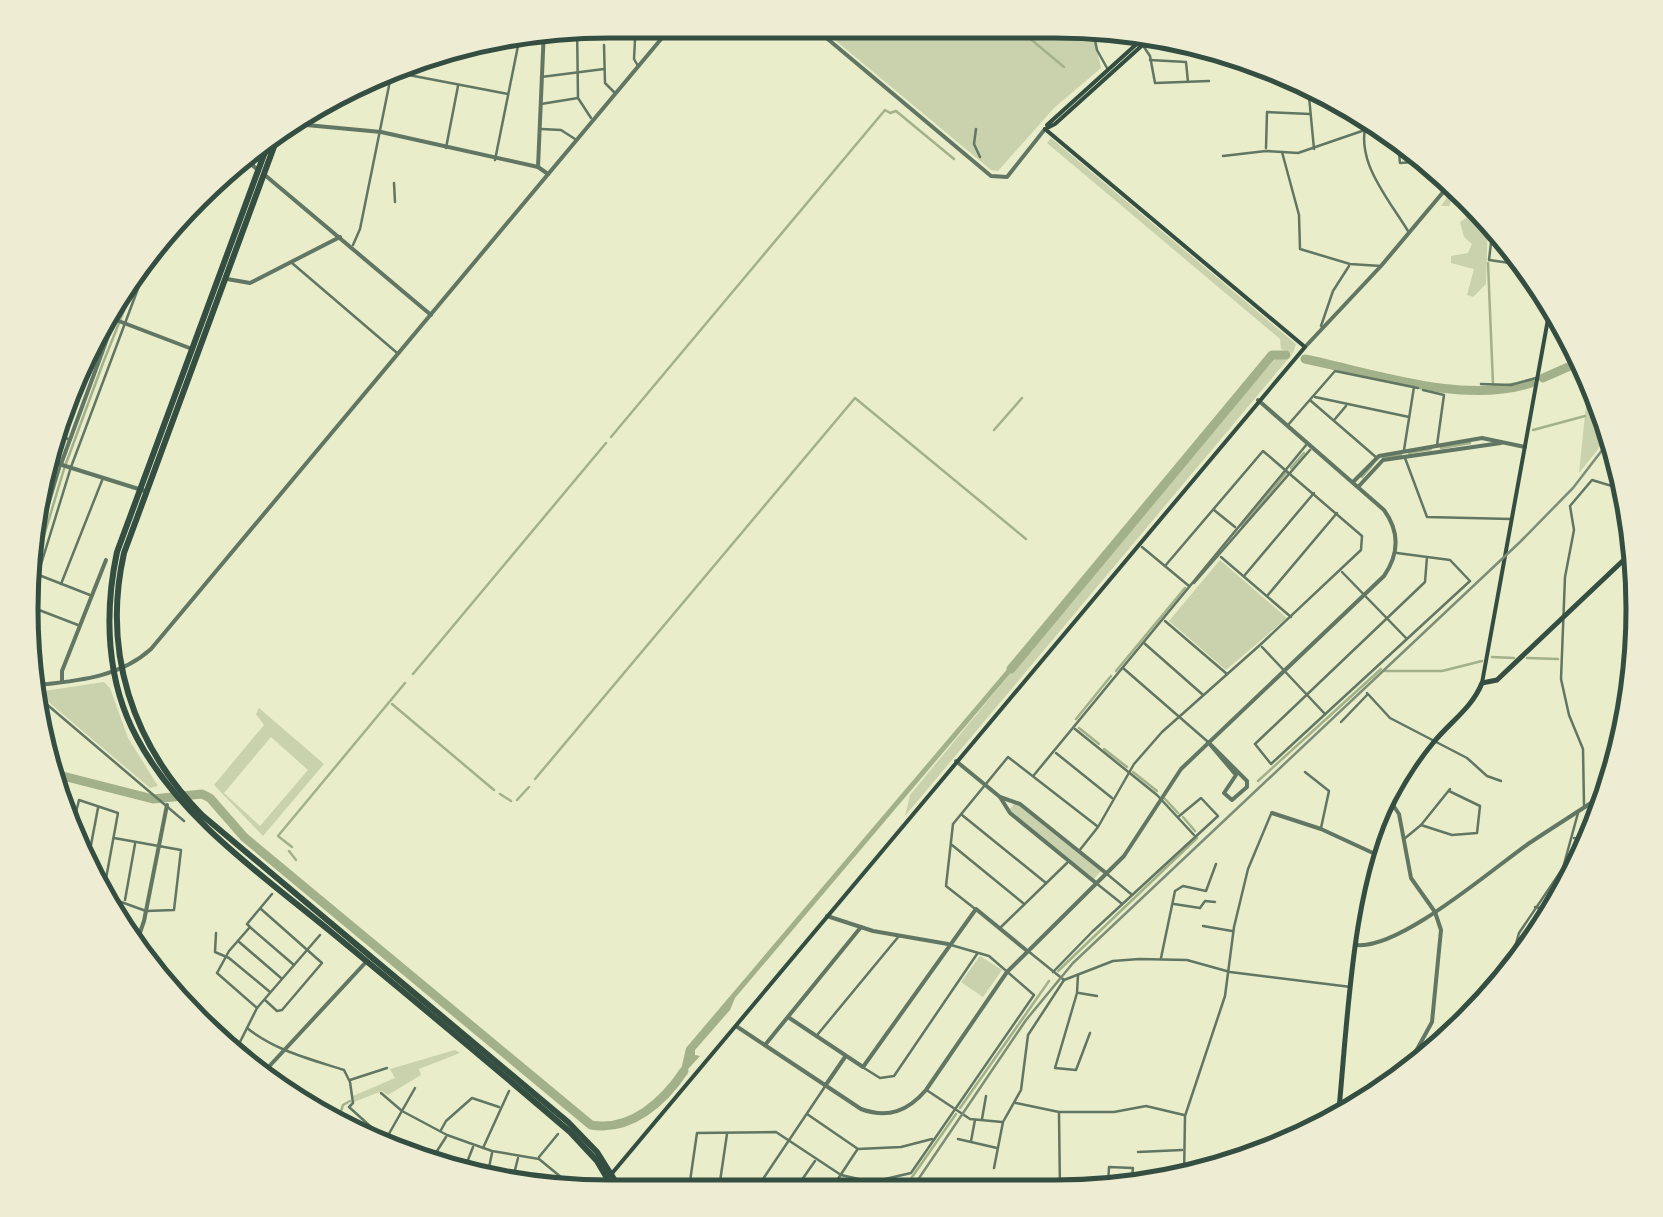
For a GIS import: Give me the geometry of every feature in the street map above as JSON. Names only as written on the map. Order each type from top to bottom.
[{"type":"highway","points":[[273,146],[192,348],[142,490],[118,586],[118,671],[141,732],[182,800],[570,1132],[613,1180]]},
{"type":"highway","points":[[142,490],[225,278],[267,151]]},
{"type":"main road","points":[[606,1180],[1305,346],[1045,129],[1141,44]]},
{"type":"main road","points":[[1340,1103],[1357,945],[1373,853],[1393,805],[1435,740],[1473,701],[1482,683],[1548,321]]},
{"type":"main road","points":[[1482,683],[1497,680],[1623,561]]},
{"type":"street","points":[[635,38],[634,59],[638,66]]},
{"type":"street","points":[[42,684],[118,671],[142,657],[160,639],[661,38]]},
{"type":"street","points":[[826,38],[991,176],[1006,177],[1014,171],[1045,129]]},
{"type":"street","points":[[577,39],[578,98],[592,120]]},
{"type":"street","points":[[1095,39],[1110,71]]},
{"type":"street","points":[[538,167],[542,41]]},
{"type":"street","points":[[1141,44],[1150,60],[1154,83],[1209,81]]},
{"type":"street","points":[[495,160],[518,45]]},
{"type":"street","points":[[604,45],[606,85],[615,93]]},
{"type":"street","points":[[1150,60],[1186,62],[1188,83]]},
{"type":"street","points":[[541,77],[604,69]]},
{"type":"street","points":[[411,73],[508,94]]},
{"type":"street","points":[[352,248],[359,231],[389,81]]},
{"type":"street","points":[[446,148],[458,84]]},
{"type":"street","points":[[1309,97],[1314,149]]},
{"type":"street","points":[[540,104],[578,98]]},
{"type":"street","points":[[1266,151],[1267,112],[1310,114]]},
{"type":"street","points":[[304,126],[380,132],[538,167],[548,174]]},
{"type":"street","points":[[539,129],[562,130],[576,140]]},
{"type":"street","points":[[976,129],[974,144],[980,157]]},
{"type":"street","points":[[1223,156],[1314,149],[1362,131],[1366,158],[1409,233]]},
{"type":"street","points":[[1282,152],[1300,222],[1298,247],[1350,264],[1382,266]]},
{"type":"street","points":[[251,163],[430,315]]},
{"type":"street","points":[[394,183],[395,202]]},
{"type":"street","points":[[1305,346],[1382,266],[1444,191]]},
{"type":"street","points":[[225,278],[246,284],[340,236]]},
{"type":"street","points":[[1491,241],[1489,260],[1509,263]]},
{"type":"street","points":[[291,262],[398,354]]},
{"type":"street","points":[[1323,328],[1321,322],[1330,299],[1350,264]]},
{"type":"street","points":[[39,567],[71,467],[141,281]]},
{"type":"street","points":[[116,321],[192,348]]},
{"type":"street","points":[[45,516],[110,330]]},
{"type":"street","points":[[1288,426],[1335,371],[1444,395],[1437,449]]},
{"type":"street","points":[[1481,384],[1511,385],[1537,379]]},
{"type":"street","points":[[1418,388],[1409,417],[1405,454],[1427,517],[1512,519]]},
{"type":"street","points":[[1312,398],[1409,417]]},
{"type":"street","points":[[1312,398],[1378,459]]},
{"type":"street","points":[[735,1025],[861,1109],[879,1114],[904,1109],[926,1090],[1026,950],[1134,842],[1176,774],[1387,572],[1395,553],[1390,518],[1258,400]]},
{"type":"street","points":[[1334,420],[1347,404]]},
{"type":"street","points":[[81,408],[92,413]]},
{"type":"street","points":[[64,437],[69,439]]},
{"type":"street","points":[[1356,484],[1378,459],[1485,438],[1525,447]]},
{"type":"street","points":[[1034,776],[1310,445]]},
{"type":"street","points":[[1079,852],[1098,827],[1128,772],[1178,717],[1361,550],[1362,536],[1263,450],[1165,566]]},
{"type":"street","points":[[57,463],[142,490]]},
{"type":"street","points":[[61,584],[104,476]]},
{"type":"street","points":[[1585,807],[1583,749],[1569,716],[1561,682],[1565,577],[1574,530],[1570,505],[1592,480],[1612,485]]},
{"type":"street","points":[[1244,576],[1314,493]]},
{"type":"street","points":[[1213,509],[1239,530]]},
{"type":"street","points":[[1268,596],[1337,513]]},
{"type":"street","points":[[1138,543],[1192,586]]},
{"type":"street","points":[[1395,553],[1427,557],[1450,560],[1470,581],[1274,764],[1256,748],[1256,743],[1425,582],[1427,557]]},
{"type":"street","points":[[1218,555],[1291,617]]},
{"type":"street","points":[[62,682],[62,670],[106,560]]},
{"type":"street","points":[[1340,570],[1407,640]]},
{"type":"street","points":[[39,575],[92,596]]},
{"type":"street","points":[[38,610],[80,626]]},
{"type":"street","points":[[1164,620],[1227,674]]},
{"type":"street","points":[[1144,643],[1203,695]]},
{"type":"street","points":[[1260,646],[1326,715]]},
{"type":"street","points":[[1123,668],[1208,742],[1248,782],[1232,800],[1224,791],[1236,776],[1208,742]]},
{"type":"street","points":[[1341,722],[1368,694],[1390,718],[1468,758],[1487,776],[1501,781]]},
{"type":"street","points":[[45,703],[184,821]]},
{"type":"street","points":[[1073,728],[1159,798],[1194,835]]},
{"type":"street","points":[[1054,752],[1113,799]]},
{"type":"street","points":[[1064,980],[946,886],[953,824],[1008,758],[1098,827]]},
{"type":"street","points":[[956,761],[1000,796],[1020,804],[1131,894]]},
{"type":"street","points":[[1306,772],[1329,791],[1321,830]]},
{"type":"street","points":[[1403,840],[1421,825],[1449,790],[1480,806],[1476,833],[1452,835],[1421,825]]},
{"type":"street","points":[[1000,796],[1010,813],[1122,904]]},
{"type":"street","points":[[1053,972],[1131,894],[1218,816],[1202,798],[1178,817]]},
{"type":"street","points":[[75,812],[78,801],[118,813],[105,877]]},
{"type":"street","points":[[139,934],[166,804]]},
{"type":"street","points":[[1357,945],[1379,943],[1435,912],[1591,804]]},
{"type":"street","points":[[1393,805],[1399,814],[1412,880],[1435,912],[1440,930],[1434,1015],[1417,1050]]},
{"type":"street","points":[[90,848],[98,806]]},
{"type":"street","points":[[1515,946],[1519,932],[1563,868],[1578,811]]},
{"type":"street","points":[[1184,1165],[1186,1116],[1230,972],[1233,931],[1248,869],[1272,813],[1373,853]]},
{"type":"street","points":[[961,814],[1046,883]]},
{"type":"street","points":[[114,838],[181,852],[174,910],[146,911],[118,901]]},
{"type":"street","points":[[1572,838],[1577,839]]},
{"type":"street","points":[[124,903],[136,842]]},
{"type":"street","points":[[950,844],[1024,904]]},
{"type":"street","points":[[1000,928],[1069,861]]},
{"type":"street","points":[[1161,959],[1175,891],[1183,886],[1206,891],[1216,864]]},
{"type":"street","points":[[272,894],[247,924],[294,965]]},
{"type":"street","points":[[1172,904],[1200,908],[1205,902],[1216,902]]},
{"type":"street","points":[[1535,906],[1541,907]]},
{"type":"street","points":[[260,909],[322,963],[282,1010],[277,1011],[265,1000]]},
{"type":"street","points":[[863,1067],[976,909]]},
{"type":"street","points":[[826,916],[861,928],[989,956],[1034,996],[912,1173],[884,1180]]},
{"type":"street","points":[[1204,926],[1233,931]]},
{"type":"street","points":[[250,927],[217,974],[257,1008]]},
{"type":"street","points":[[765,1045],[861,928]]},
{"type":"street","points":[[216,933],[215,952],[226,956],[271,993]]},
{"type":"street","points":[[239,1044],[257,1008],[320,934]]},
{"type":"street","points":[[816,1036],[900,934]]},
{"type":"street","points":[[238,941],[282,979]]},
{"type":"street","points":[[788,1017],[880,1078],[894,1076],[978,953]]},
{"type":"street","points":[[268,1067],[368,959]]},
{"type":"street","points":[[994,1168],[1004,1122],[1022,1087],[1028,1035],[1064,980],[1113,961],[1161,959],[1352,987]]},
{"type":"street","points":[[1078,975],[1056,1068],[1076,1070],[1090,1033]]},
{"type":"street","points":[[1076,992],[1097,996]]},
{"type":"street","points":[[247,1028],[284,1050],[343,1070],[350,1080],[353,1102],[349,1107],[373,1129]]},
{"type":"street","points":[[761,1180],[846,1056]]},
{"type":"street","points":[[350,1080],[387,1068]]},
{"type":"street","points":[[389,1135],[415,1088]]},
{"type":"street","points":[[482,1148],[509,1090]]},
{"type":"street","points":[[926,1090],[975,1120],[1004,1122]]},
{"type":"street","points":[[382,1093],[402,1111],[447,1135],[492,1152],[538,1158],[561,1177]]},
{"type":"street","points":[[981,1120],[986,1096]]},
{"type":"street","points":[[441,1131],[444,1123],[472,1098],[499,1107]]},
{"type":"street","points":[[1016,1103],[1059,1112],[1114,1112],[1146,1106],[1186,1116]]},
{"type":"street","points":[[1059,1112],[1060,1180]]},
{"type":"street","points":[[807,1114],[858,1149],[933,1140]]},
{"type":"street","points":[[970,1142],[975,1120]]},
{"type":"street","points":[[690,1180],[697,1132],[776,1132],[841,1175],[863,1180]]},
{"type":"street","points":[[721,1180],[727,1132]]},
{"type":"street","points":[[538,1158],[558,1134]]},
{"type":"street","points":[[436,1152],[447,1135]]},
{"type":"street","points":[[958,1140],[999,1148]]},
{"type":"street","points":[[467,1162],[474,1145]]},
{"type":"street","points":[[838,1180],[858,1149]]},
{"type":"street","points":[[1138,1152],[1183,1150]]},
{"type":"street","points":[[489,1167],[492,1152]]},
{"type":"street","points":[[514,1172],[518,1156]]},
{"type":"street","points":[[802,1180],[816,1159]]},
{"type":"street","points":[[1108,1177],[1109,1167],[1133,1168],[1132,1174]]},
{"type":"shaded area","points":[[832,38],[1094,39],[1101,68],[1054,108],[998,171],[991,170]]},
{"type":"shaded area","points":[[1051,138],[1296,344],[1293,353],[905,816],[910,795],[1174,475],[1276,358],[1292,353],[1281,349],[1280,339],[1047,143]]},
{"type":"shaded area","points":[[1465,212],[1487,236],[1486,284],[1473,297],[1467,295],[1474,269],[1451,263],[1451,256],[1468,253],[1472,244],[1464,237],[1460,222],[1466,218]]},
{"type":"shaded area","points":[[1586,402],[1601,445],[1579,473]]},
{"type":"shaded area","points":[[1220,560],[1287,618],[1226,670],[1169,621]]},
{"type":"shaded area","points":[[1015,660],[1019,663],[735,998],[730,1010],[695,1050],[695,1055],[700,1056],[679,1079],[686,1048]]},
{"type":"shaded area","points":[[104,682],[110,688],[128,738],[158,786],[150,788],[46,700],[44,691]]},
{"type":"shaded area","points":[[259,708],[324,764],[263,836],[214,785],[264,725],[256,714]],"holes":[[[271,737],[308,770],[260,826],[224,793]]]},
{"type":"shaded area","points":[[1014,804],[1101,871],[1094,879],[1013,814],[1010,809]]},
{"type":"shaded area","points":[[980,956],[1002,970],[983,997],[961,982]]},
{"type":"shaded area","points":[[455,1050],[460,1053],[419,1069],[421,1075],[388,1095],[382,1091],[354,1102],[353,1096],[395,1078],[390,1069]]},
{"type":"waterway","points":[[1029,38],[1064,67]]},
{"type":"waterway","points":[[611,437],[885,110],[896,111],[954,159]]},
{"type":"waterway","points":[[1488,263],[1493,384]]},
{"type":"waterway","points":[[41,546],[64,469],[128,301]]},
{"type":"waterway","points":[[1011,669],[1272,355],[1286,355]]},
{"type":"waterway","points":[[1305,359],[1448,389],[1505,389],[1531,383]]},
{"type":"waterway","points":[[1543,378],[1571,366]]},
{"type":"waterway","points":[[535,779],[855,398],[1026,539]]},
{"type":"waterway","points":[[994,430],[1022,398]]},
{"type":"waterway","points":[[1533,430],[1585,416]]},
{"type":"waterway","points":[[413,674],[606,443]]},
{"type":"waterway","points":[[1441,448],[1470,443]]},
{"type":"waterway","points":[[1409,453],[1431,449]]},
{"type":"waterway","points":[[1291,468],[1304,453]]},
{"type":"waterway","points":[[1383,458],[1401,455]]},
{"type":"waterway","points":[[1362,477],[1373,464]]},
{"type":"waterway","points":[[1242,526],[1286,473]]},
{"type":"waterway","points":[[1116,671],[1185,588]]},
{"type":"waterway","points":[[1492,657],[1514,658]]},
{"type":"waterway","points":[[1527,658],[1558,659]]},
{"type":"waterway","points":[[1385,671],[1442,671],[1482,661]]},
{"type":"waterway","points":[[1258,781],[1381,669]]},
{"type":"waterway","points":[[1076,719],[1111,676]]},
{"type":"waterway","points":[[292,847],[278,836],[405,683]]},
{"type":"waterway","points":[[392,704],[494,790]]},
{"type":"waterway","points":[[1079,728],[1099,744]]},
{"type":"waterway","points":[[1104,749],[1127,767]]},
{"type":"waterway","points":[[1133,772],[1157,791]]},
{"type":"waterway","points":[[63,776],[153,799],[202,794],[210,798],[244,837],[591,1125],[606,1126],[633,1119],[667,1093],[684,1071]]},
{"type":"waterway","points":[[517,800],[529,787]]},
{"type":"waterway","points":[[500,794],[511,801]]},
{"type":"waterway","points":[[1165,799],[1178,813]]},
{"type":"waterway","points":[[1183,817],[1195,831]]},
{"type":"waterway","points":[[1058,971],[1197,838]]},
{"type":"waterway","points":[[289,851],[296,860]]},
{"type":"waterway","points":[[960,1108],[1049,981]]},
{"type":"waterway","points":[[341,1113],[350,1101]]},
{"type":"waterway","points":[[910,1180],[956,1114]]},
{"type":"railway","points":[[918,1180],[1026,1020],[1073,963],[1520,542],[1573,488],[1603,450]]}]
